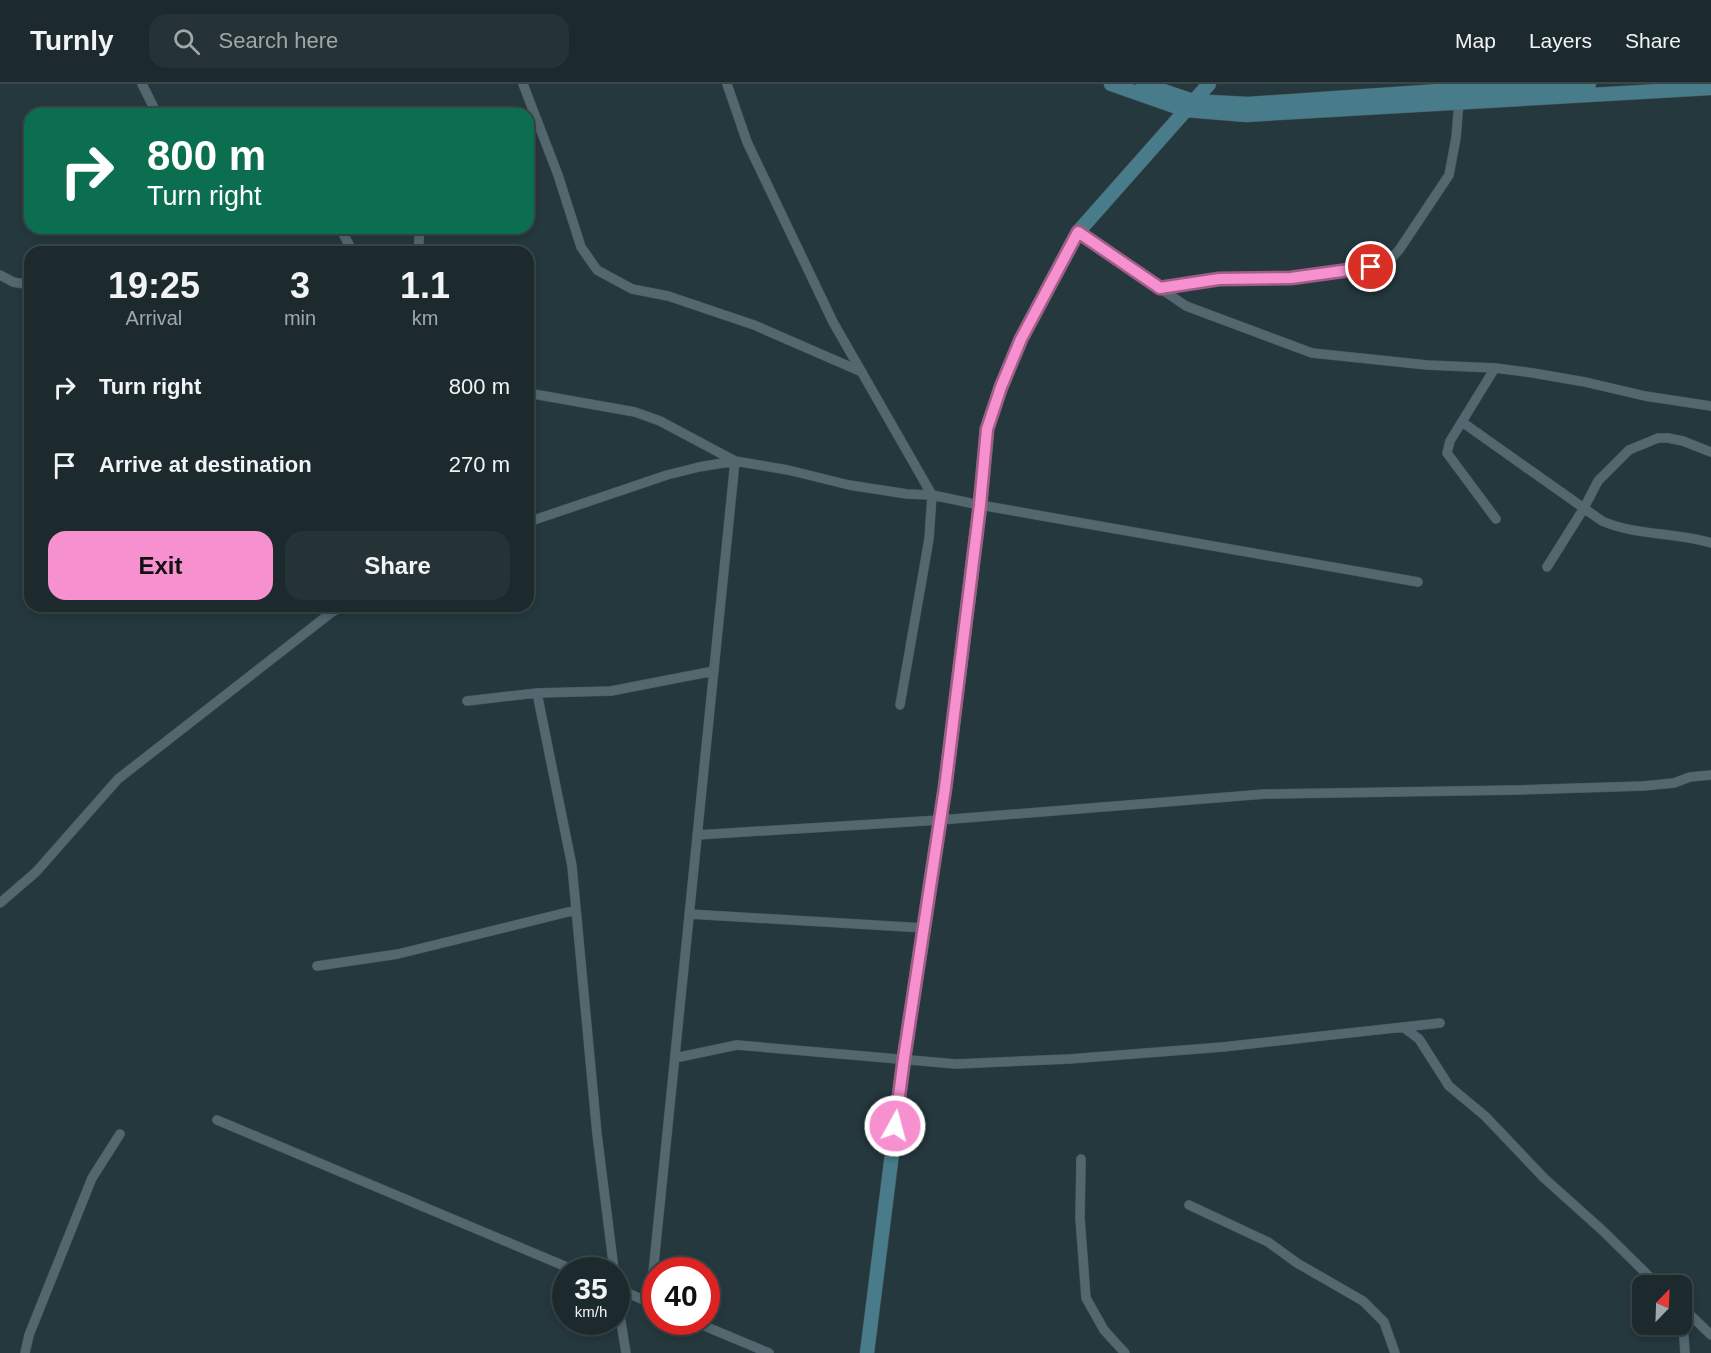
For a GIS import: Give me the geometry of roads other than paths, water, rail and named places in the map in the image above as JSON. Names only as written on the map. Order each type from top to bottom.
[{"type":"street","points":[[142,84],[154,108]]},
{"type":"street","points":[[523,84],[532,108]]},
{"type":"street","points":[[727,84],[747,142],[834,322],[932,495],[929,539],[900,705]]},
{"type":"street","points":[[1111,84],[1189,105],[1248,105],[1589,84]]},
{"type":"street","points":[[1143,84],[1189,105]]},
{"type":"street","points":[[867,1353],[904,1058],[940,820],[980,505],[987,429],[1021,339],[1078,232],[1209,84]]},
{"type":"street","points":[[1454,92],[1711,88]]},
{"type":"street","points":[[1160,288],[1219,279],[1291,278],[1386,265],[1400,250],[1449,175],[1456,138],[1454,92]]},
{"type":"street","points":[[534,113],[558,175],[581,247],[597,270],[632,290],[668,296],[754,326],[863,373]]},
{"type":"street","points":[[1078,232],[1186,306],[1312,352],[1427,365],[1495,368],[1533,373],[1645,396],[1711,406]]},
{"type":"street","points":[[0,275],[13,282],[24,284]]},
{"type":"street","points":[[1495,368],[1447,447],[1447,453],[1496,519]]},
{"type":"street","points":[[534,394],[635,412],[660,421],[735,461],[849,484],[907,494],[932,495],[1418,582]]},
{"type":"street","points":[[1462,422],[1602,521],[1615,527],[1688,537],[1711,543]]},
{"type":"street","points":[[1547,567],[1598,481],[1629,450],[1658,438],[1668,438],[1711,452]]},
{"type":"street","points":[[534,520],[667,475],[735,461]]},
{"type":"street","points":[[657,1257],[735,461]]},
{"type":"street","points":[[0,903],[36,872],[118,779],[332,612]]},
{"type":"street","points":[[467,701],[537,693],[611,691],[714,671]]},
{"type":"street","points":[[537,693],[572,866],[597,1134],[612,1257]]},
{"type":"street","points":[[697,835],[940,820],[1265,794],[1643,786],[1674,783],[1690,777],[1711,775]]},
{"type":"street","points":[[317,966],[398,954],[576,910]]},
{"type":"street","points":[[689,914],[924,928]]},
{"type":"street","points":[[675,1058],[737,1045],[956,1064],[1069,1059],[1223,1047],[1440,1023]]},
{"type":"street","points":[[1403,1027],[1419,1039],[1449,1086],[1485,1116],[1544,1178],[1648,1275]]},
{"type":"street","points":[[217,1120],[552,1261]]},
{"type":"street","points":[[25,1353],[29,1335],[92,1178],[120,1134]]},
{"type":"street","points":[[1081,1158],[1080,1218],[1086,1298],[1104,1330],[1125,1353]]},
{"type":"street","points":[[1190,1204],[1268,1242],[1297,1263],[1363,1301],[1384,1322],[1395,1353]]},
{"type":"street","points":[[1692,1317],[1711,1335]]},
{"type":"street","points":[[720,1333],[768,1353]]},
{"type":"street","points":[[623,1335],[626,1353]]},
{"type":"street","points":[[1684,1335],[1685,1353]]}]
